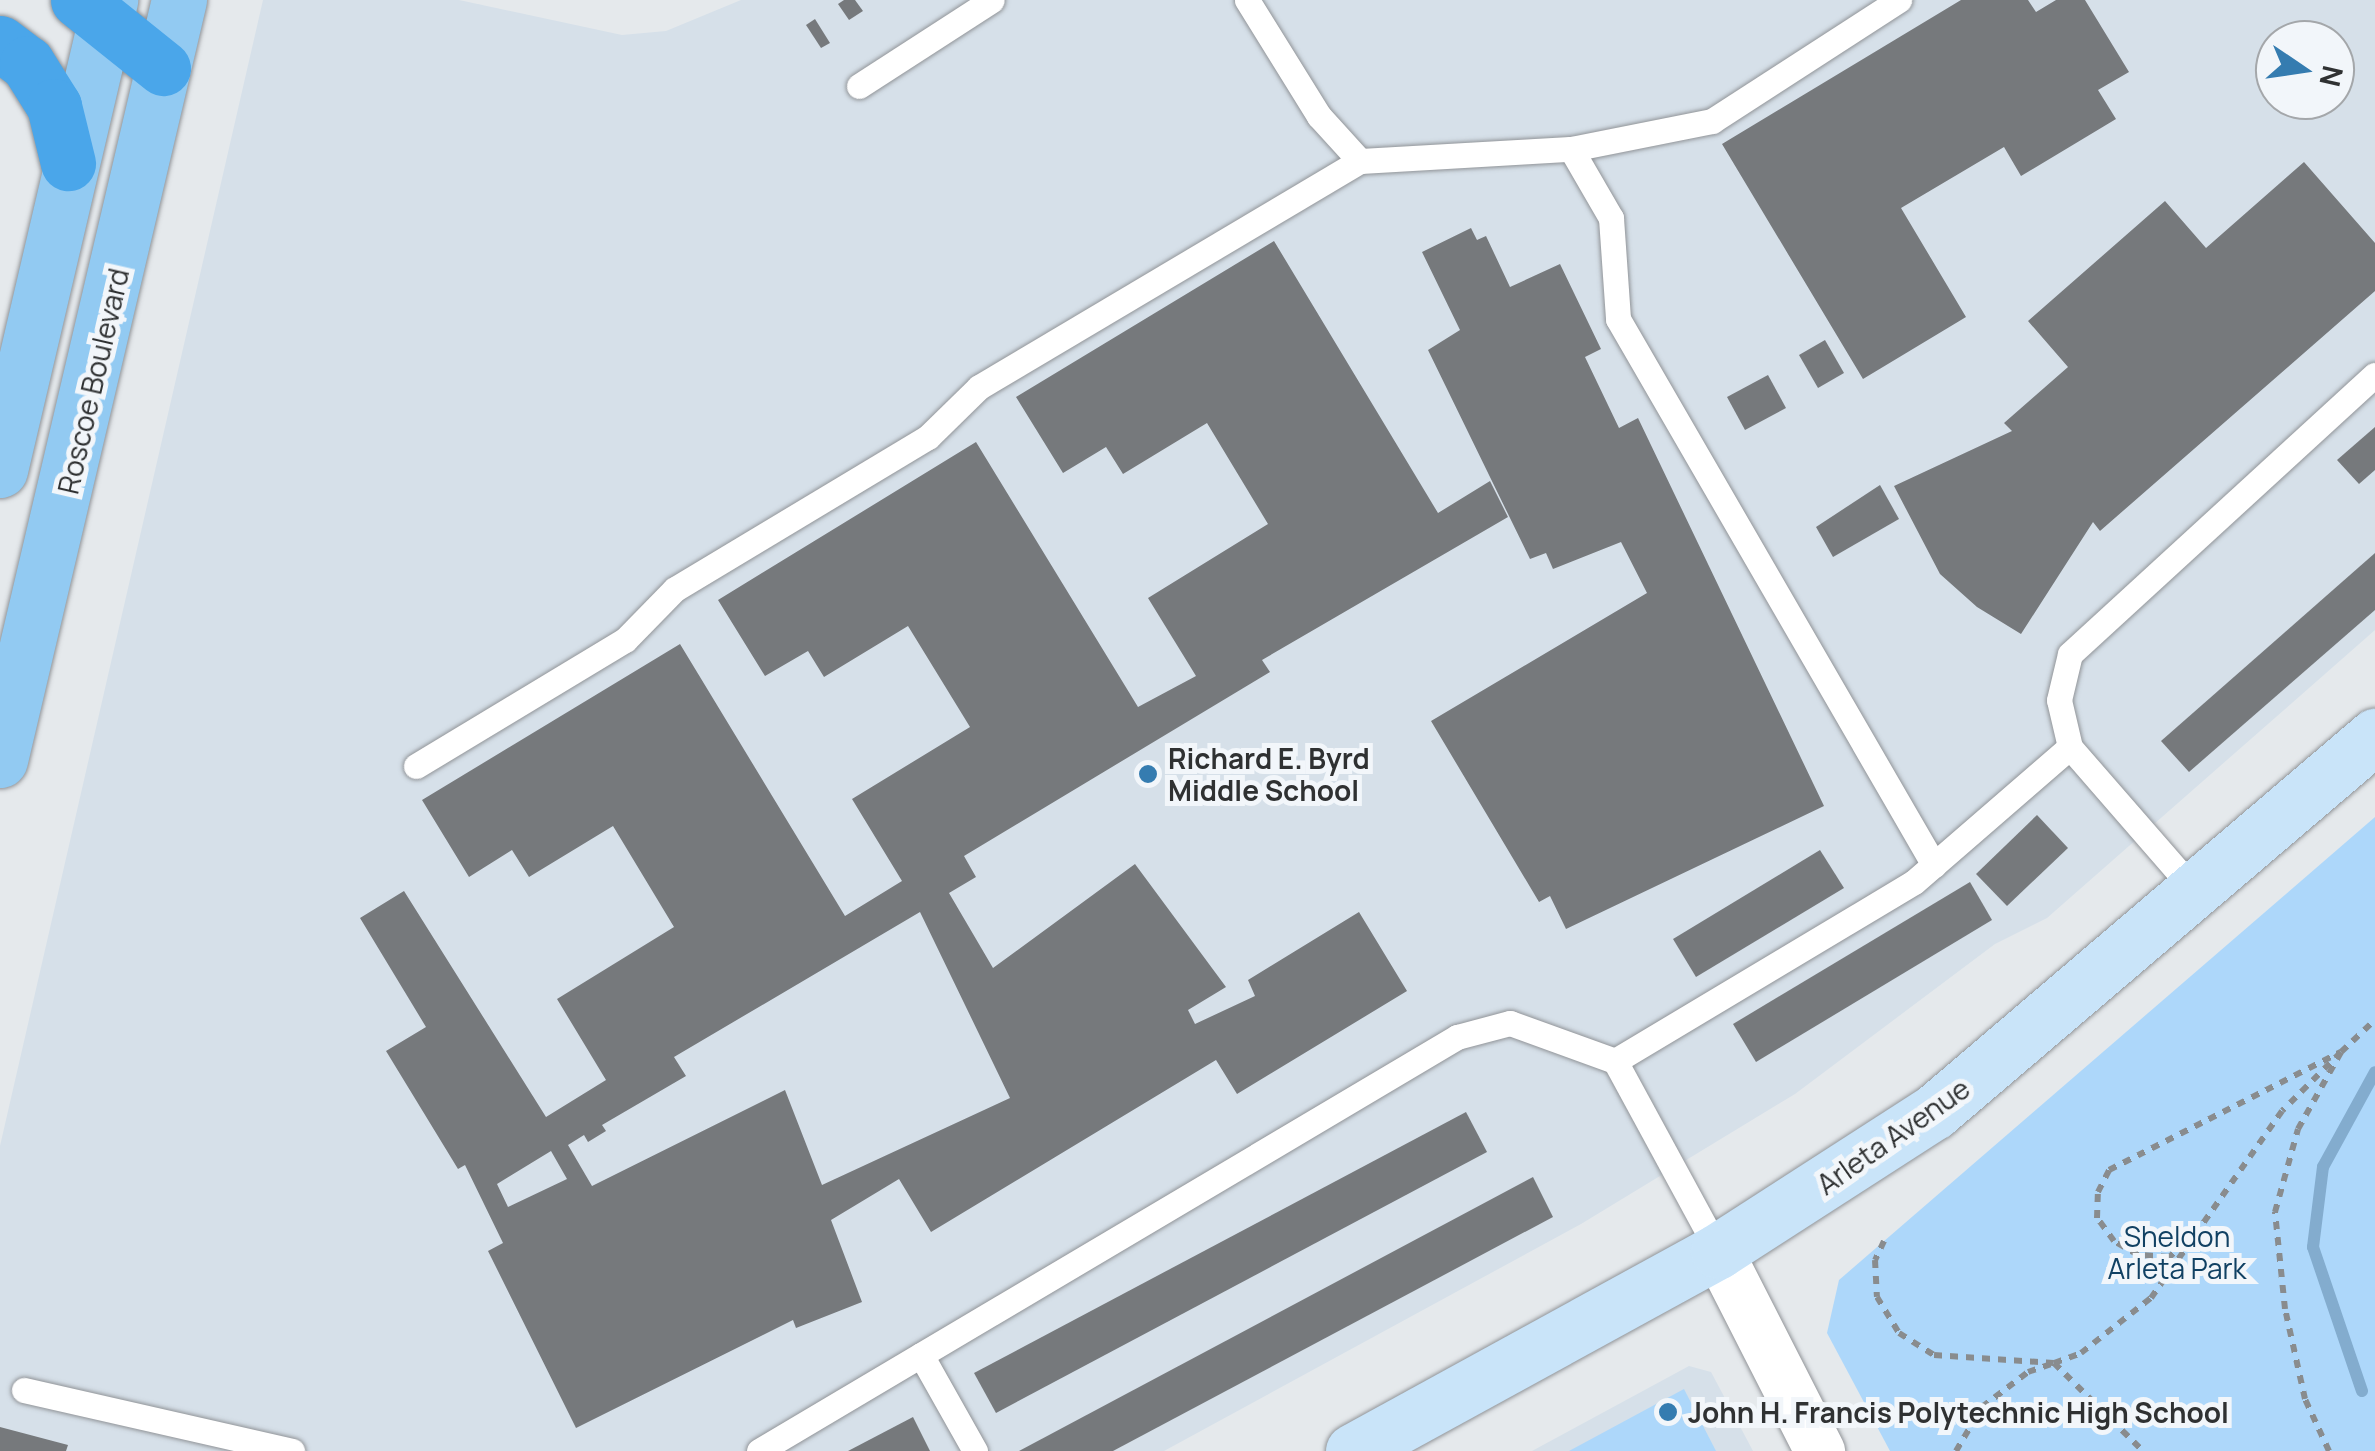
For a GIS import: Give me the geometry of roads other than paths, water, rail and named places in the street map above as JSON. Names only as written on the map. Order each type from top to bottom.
[{"type":"highway","points":[[98,7],[163,68]]},
{"type":"highway","points":[[0,43],[27,63],[54,106],[68,163]]},
{"type":"main road","name":"Roscoe Boulevard","points":[[0,760],[179,0]]},
{"type":"main road","points":[[0,470],[98,7]]},
{"type":"main road","name":"Arleta Avenue","points":[[1353,1451],[1718,1252],[1934,1112],[2375,736]]},
{"type":"street","points":[[1718,1252],[1820,1451]]},
{"type":"lane","points":[[859,86],[992,0]]},
{"type":"lane","points":[[1248,0],[1319,116],[1360,161]]},
{"type":"lane","points":[[416,766],[625,640],[674,590],[928,437],[979,387],[1360,161],[1571,148],[1712,121],[1899,0]]},
{"type":"lane","points":[[1571,148],[1611,218],[1618,319],[1934,865]]},
{"type":"lane","points":[[2195,891],[2070,748],[2060,700],[2070,654],[2375,375]]},
{"type":"lane","points":[[1615,1060],[1934,865],[2070,748]]},
{"type":"lane","points":[[759,1451],[1457,1037],[1510,1023],[1615,1060],[1718,1252]]},
{"type":"lane","points":[[921,1355],[975,1451]]},
{"type":"lane","points":[[24,1390],[292,1451]]},
{"type":"waterway","points":[[2362,1391],[2313,1247],[2323,1167],[2375,1072]]},
{"type":"place","name":"Richard E. Byrd Middle School","points":[[1148,774]]},
{"type":"place","name":"John H. Francis Polytechnic High School","points":[[1668,1412]]},
{"type":"park label","name":"Sheldon Arleta Park","points":[[2177,1252]]}]
